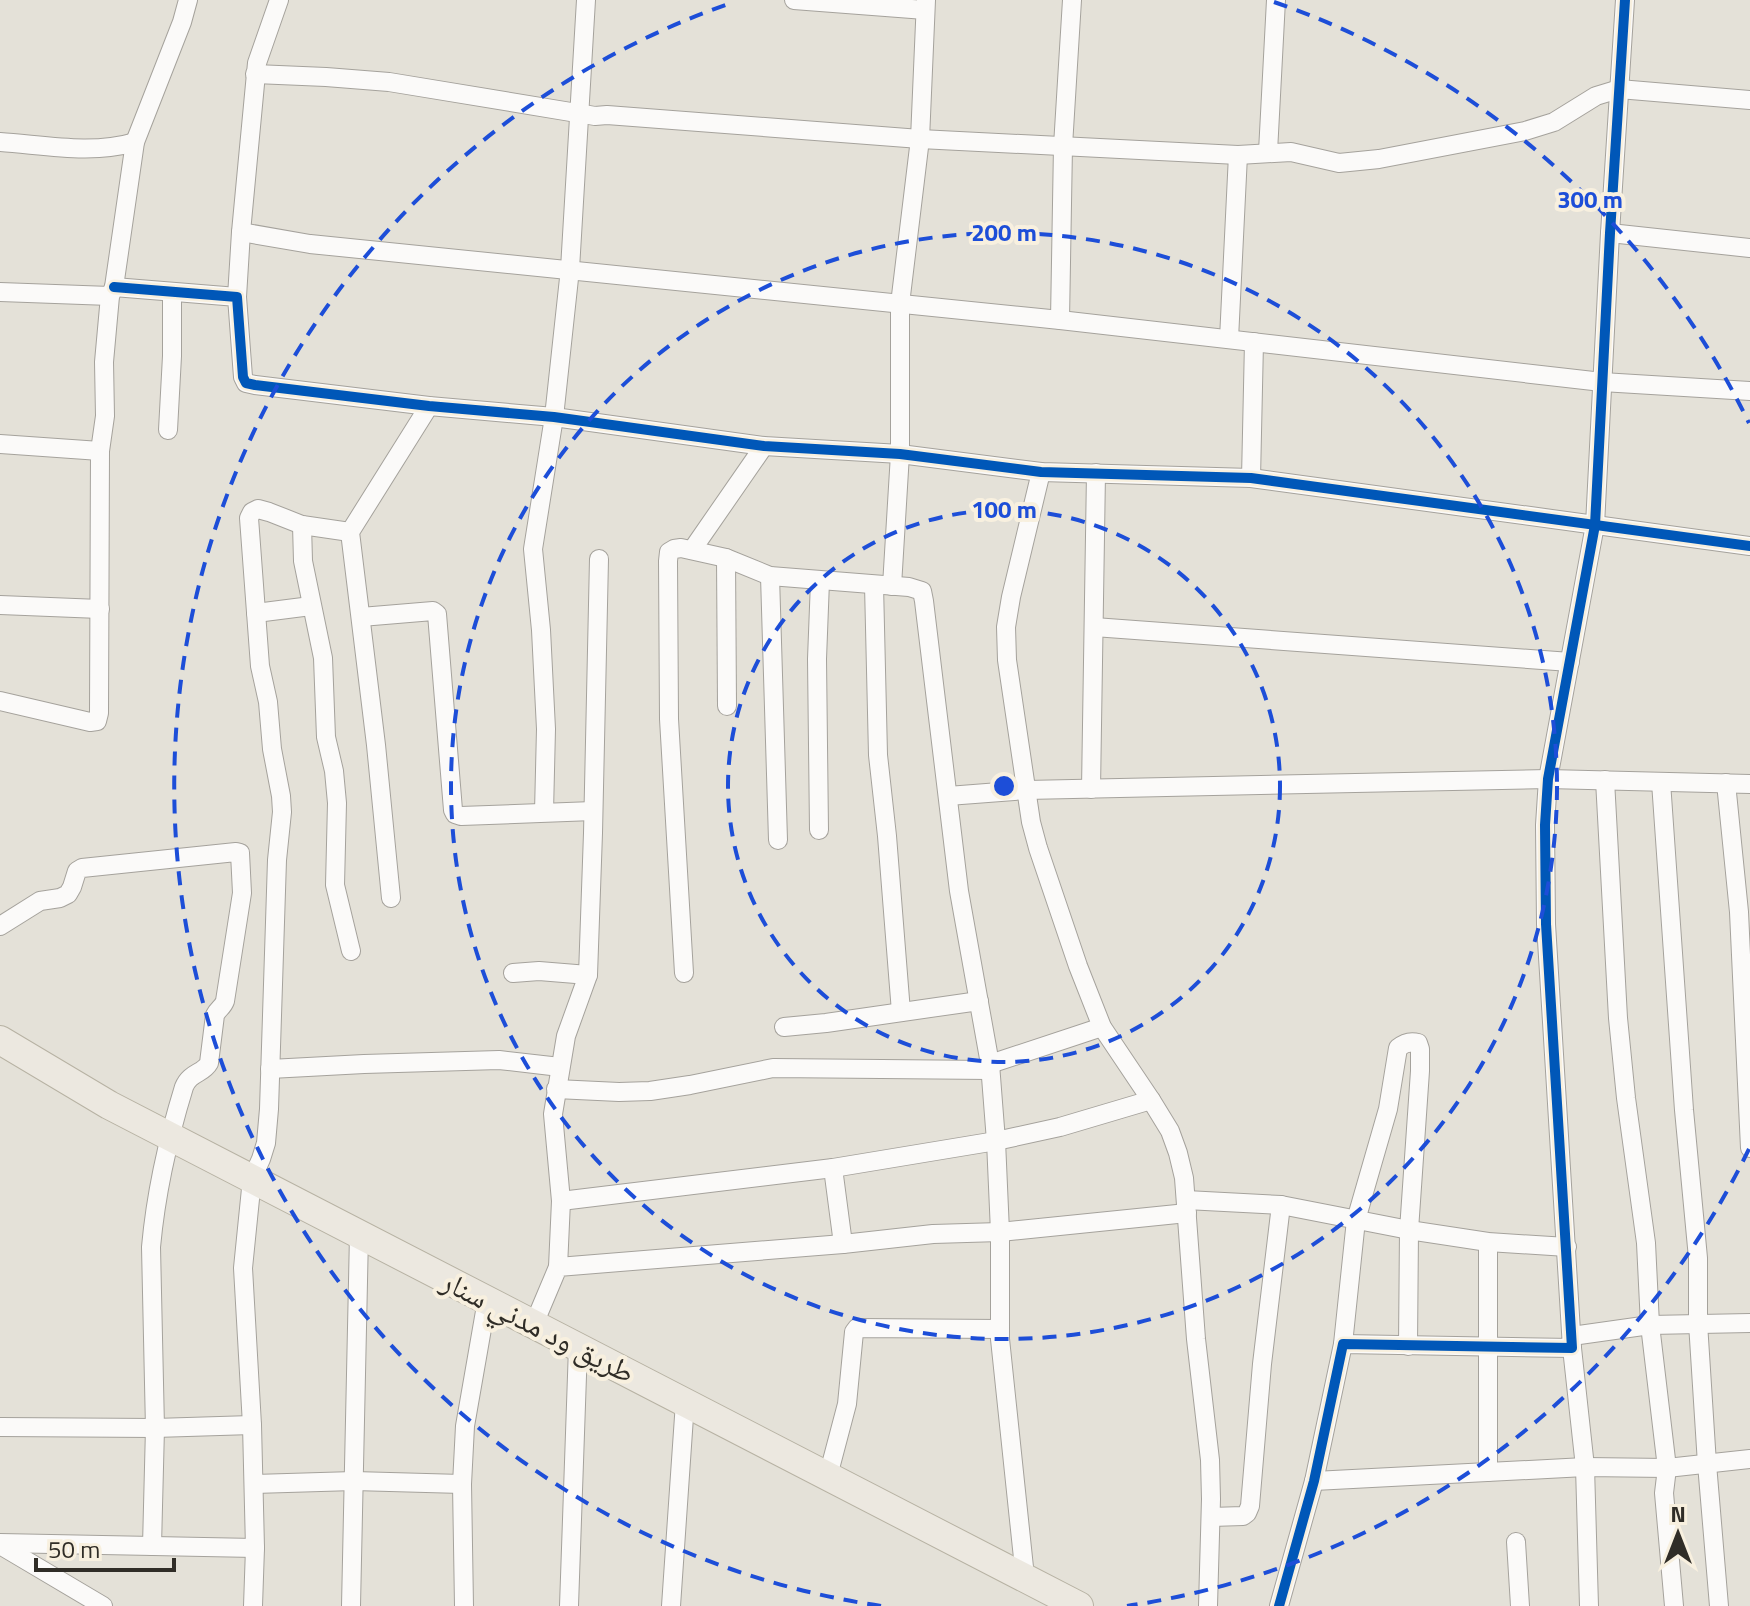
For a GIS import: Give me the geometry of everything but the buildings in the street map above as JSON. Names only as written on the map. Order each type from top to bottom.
[{"type":"highway","name":"طريق ود مدني سنار","points":[[0,1040],[109,1105],[1079,1606]]},
{"type":"street","points":[[0,701],[97,721],[100,451],[105,416],[104,362],[112,291],[135,142],[188,0]]},
{"type":"street","points":[[279,0],[255,74],[241,232],[237,297],[246,383],[429,406],[554,417],[764,446],[900,454],[1041,472],[1251,478],[1750,546]]},
{"type":"street","points":[[544,812],[546,729],[533,549],[554,417],[570,269],[586,0]]},
{"type":"street","points":[[794,0],[925,5],[920,139],[900,304],[900,454],[883,586],[878,755],[901,1012]]},
{"type":"street","points":[[1060,320],[1063,146],[1072,0]]},
{"type":"street","points":[[1268,152],[1276,0]]},
{"type":"street","points":[[1589,1606],[1585,1467],[1572,1342],[1546,924],[1545,825],[1548,779],[1595,525],[1625,0]]},
{"type":"street","points":[[255,74],[389,82],[595,116],[920,139],[1238,155],[1291,152],[1339,163],[1361,162],[1525,131],[1554,122],[1596,96],[1619,89],[1750,100]]},
{"type":"street","points":[[0,142],[95,148],[118,147],[135,142]]},
{"type":"street","points":[[1229,339],[1238,155]]},
{"type":"street","points":[[241,232],[310,244],[1060,320],[1602,382],[1750,391]]},
{"type":"street","points":[[1610,233],[1750,248]]},
{"type":"street","points":[[0,292],[172,292],[237,297]]},
{"type":"street","points":[[168,430],[172,292]]},
{"type":"street","points":[[1251,478],[1254,342]]},
{"type":"street","points":[[391,898],[350,532],[429,406]]},
{"type":"street","points":[[0,444],[100,451]]},
{"type":"street","points":[[692,550],[764,446]]},
{"type":"street","points":[[1041,472],[1006,627],[1007,660],[1026,790],[1038,848],[1102,1027],[1170,1131],[1184,1178],[1196,1339],[1210,1460],[1208,1606]]},
{"type":"street","points":[[1091,789],[1096,473]]},
{"type":"street","points":[[253,1606],[254,1484],[243,1268],[252,1179],[266,1143],[277,860],[282,812],[268,702],[260,666],[249,518],[258,509],[302,525],[350,532]]},
{"type":"street","points":[[302,525],[303,561],[323,658],[326,737],[337,803],[335,885],[351,951]]},
{"type":"street","points":[[684,973],[669,719],[669,552],[674,549],[692,550],[726,558],[770,576],[909,587],[922,591],[959,891],[990,1067],[1000,1232],[1000,1329],[1025,1577]]},
{"type":"street","points":[[726,558],[727,706]]},
{"type":"street","points":[[534,1324],[558,1267],[561,1201],[553,1130],[556,1089],[566,1036],[588,975],[599,559]]},
{"type":"street","points":[[770,576],[778,840]]},
{"type":"street","points":[[819,830],[817,659],[820,581]]},
{"type":"street","points":[[0,605],[100,609]]},
{"type":"street","points":[[256,613],[311,606]]},
{"type":"street","points":[[361,617],[433,611],[437,614],[455,814],[593,811]]},
{"type":"street","points":[[1094,627],[1570,662]]},
{"type":"street","points":[[948,796],[1026,790],[1548,779],[1750,784]]},
{"type":"street","points":[[1605,780],[1618,1018],[1646,1243],[1650,1325],[1667,1468],[1664,1493],[1674,1606]]},
{"type":"street","points":[[1661,782],[1681,1082],[1698,1258],[1698,1323],[1719,1606]]},
{"type":"street","points":[[1726,783],[1739,912],[1750,1148]]},
{"type":"street","points":[[0,926],[40,901],[68,894],[77,871],[82,868],[240,853],[242,893],[225,1001],[215,1015],[209,1063],[187,1079],[169,1136],[154,1220],[151,1247],[155,1428],[152,1546]]},
{"type":"street","points":[[513,973],[539,971],[588,975]]},
{"type":"street","points":[[784,1027],[979,1001]]},
{"type":"street","points":[[556,1089],[650,1091],[773,1068],[990,1067],[1102,1027]]},
{"type":"street","points":[[1279,1606],[1314,1481],[1343,1344],[1356,1220],[1388,1109],[1398,1048],[1414,1041],[1420,1049],[1420,1071],[1409,1230],[1408,1346]]},
{"type":"street","points":[[270,1069],[499,1060],[560,1067]]},
{"type":"street","points":[[561,1201],[833,1168],[996,1141],[1060,1127],[1151,1100]]},
{"type":"street","points":[[833,1168],[843,1244]]},
{"type":"street","points":[[558,1267],[933,1234],[1000,1232],[1187,1206],[1281,1205],[1488,1242],[1567,1247]]},
{"type":"street","points":[[1211,1517],[1243,1516],[1250,1506],[1262,1364],[1281,1205]]},
{"type":"street","points":[[351,1606],[359,1235]]},
{"type":"street","points":[[1488,1242],[1488,1472]]},
{"type":"street","points":[[464,1606],[462,1484],[465,1426],[487,1300]]},
{"type":"street","points":[[1343,1344],[1486,1347],[1572,1342],[1650,1325],[1750,1323]]},
{"type":"street","points":[[828,1476],[847,1404],[854,1332],[857,1328],[1000,1329]]},
{"type":"street","points":[[569,1606],[578,1347]]},
{"type":"street","points":[[671,1606],[685,1402]]},
{"type":"street","points":[[0,1427],[252,1425]]},
{"type":"street","points":[[1314,1481],[1585,1467],[1667,1468],[1750,1459]]},
{"type":"street","points":[[254,1484],[354,1481],[462,1484]]},
{"type":"street","points":[[1516,1542],[1520,1606]]},
{"type":"street","points":[[0,1544],[255,1548]]},
{"type":"street","points":[[0,1544],[103,1606]]},
{"type":"cycle path","points":[[1279,1606],[1314,1481],[1343,1344],[1572,1348],[1546,924],[1545,825],[1548,779],[1595,525],[1625,0]]},
{"type":"cycle path","points":[[114,287],[237,297],[243,377],[246,383],[255,385],[554,417],[764,446],[900,454],[1041,472],[1251,478],[1750,546]]}]
